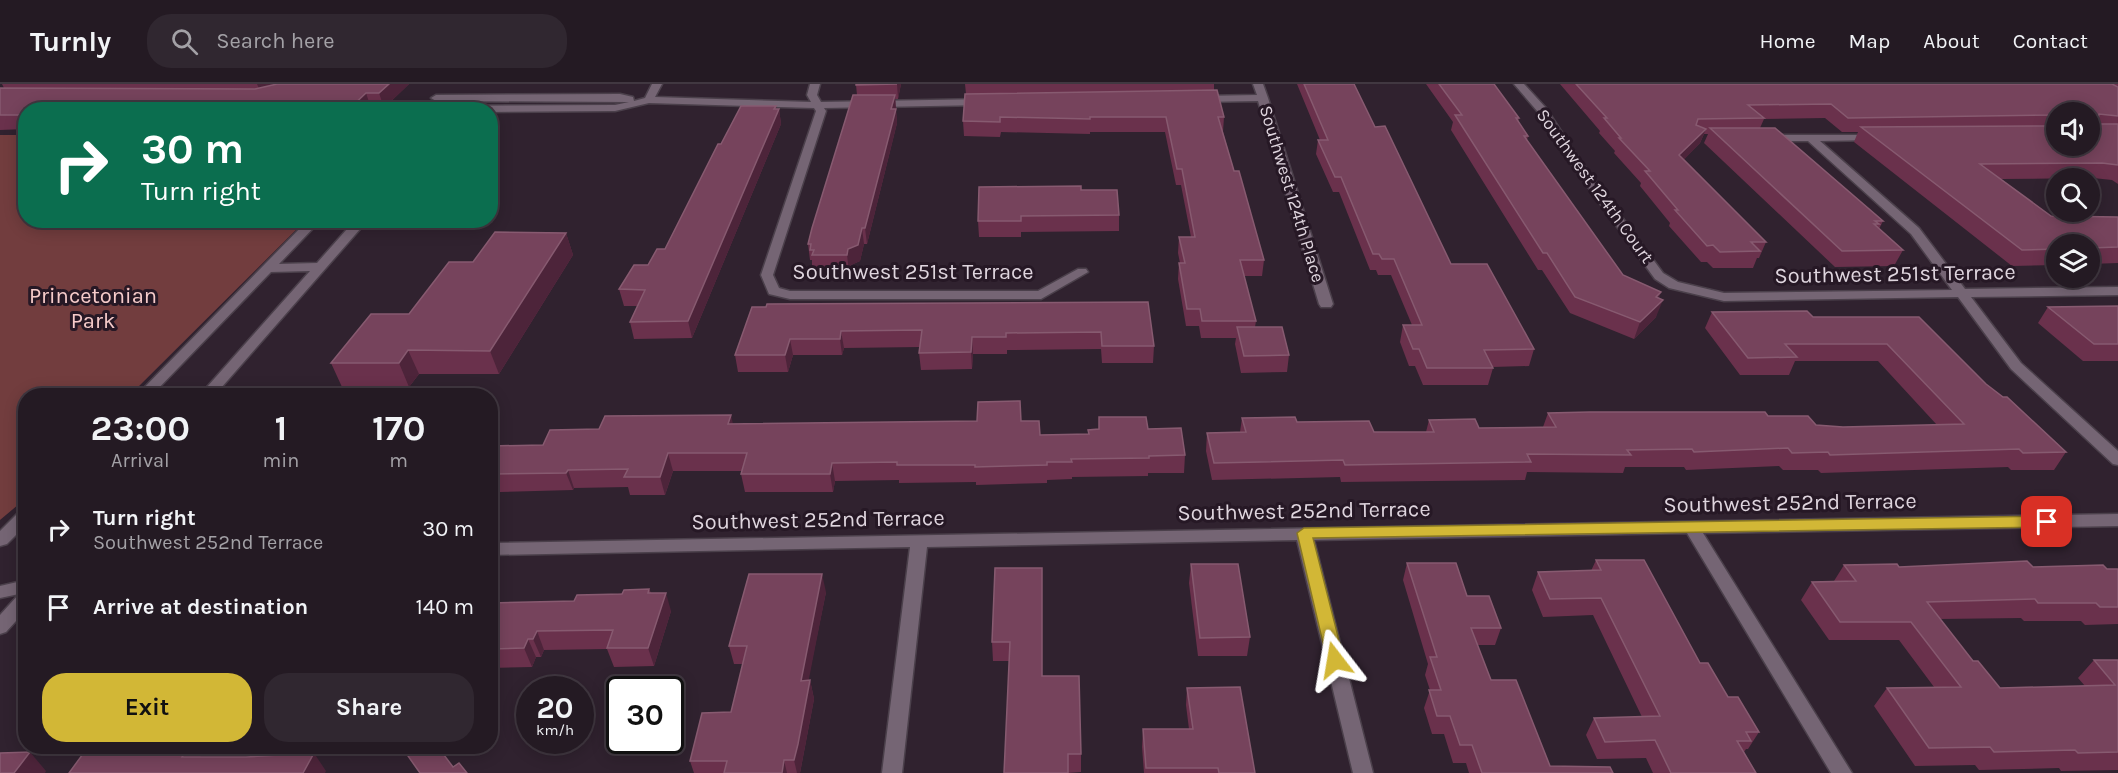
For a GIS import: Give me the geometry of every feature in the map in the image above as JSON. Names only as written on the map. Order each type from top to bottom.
[{"type":"street","points":[[432,102],[449,84]]},
{"type":"street","points":[[467,102],[484,84]]},
{"type":"street","points":[[498,109],[615,108],[644,101],[657,84]]},
{"type":"street","points":[[815,84],[812,95],[820,105]]},
{"type":"street","name":"Southwest 124th Place","points":[[1258,84],[1326,304]]},
{"type":"street","name":"Southwest 124th Court","points":[[1519,84],[1542,110],[1576,164],[1659,276],[1674,285]]},
{"type":"street","points":[[436,98],[620,97],[644,101],[820,105],[997,102]]},
{"type":"street","points":[[1194,99],[1263,98]]},
{"type":"street","name":"Southwest 251st Terrace","points":[[820,105],[821,111],[767,275],[774,291],[790,296],[1041,295],[1082,272]]},
{"type":"street","points":[[1754,138],[1893,137]]},
{"type":"street","points":[[1811,138],[1915,231],[2016,366],[2118,460]]},
{"type":"street","points":[[151,388],[307,228]]},
{"type":"street","points":[[213,388],[355,228]]},
{"type":"street","points":[[269,268],[321,267]]},
{"type":"street","name":"Southwest 251st Terrace","points":[[1674,285],[1724,297],[2118,291]]},
{"type":"street","name":"Southwest 252nd Terrace","points":[[498,549],[2118,520]]},
{"type":"street","points":[[1,540],[18,523]]},
{"type":"street","points":[[1691,527],[1842,773]]},
{"type":"street","points":[[1,540],[18,533]]},
{"type":"street","points":[[1304,533],[1363,773]]},
{"type":"street","points":[[892,773],[919,540]]},
{"type":"street","points":[[0,592],[18,588]]},
{"type":"street","points":[[0,627],[18,607]]},
{"type":"green space","name":"Princetonian Park","points":[[0,135],[18,135],[18,228],[298,228],[137,388],[18,388],[18,505],[0,520]]},
{"type":"building","points":[[277,84],[389,84],[379,93],[366,93],[356,102],[18,102],[18,115],[0,115],[0,88],[255,89]]},
{"type":"building","points":[[1304,84],[1354,84],[1375,127],[1385,126],[1451,264],[1487,264],[1534,349],[1484,350],[1493,368],[1427,368],[1419,349],[1413,349],[1403,325],[1422,325],[1394,259],[1382,259],[1379,254],[1373,254],[1341,177],[1335,177],[1318,140],[1328,140]]},
{"type":"building","points":[[1439,84],[1494,84],[1519,118],[1516,118],[1528,136],[1524,136],[1623,275],[1661,292],[1656,297],[1663,300],[1640,322],[1575,297],[1547,253],[1543,253],[1455,115],[1462,115]]},
{"type":"building","points":[[1576,84],[2112,84],[2118,87],[2118,116],[2100,114],[2100,102],[2046,102],[2046,115],[1848,118],[1831,104],[1748,105],[1764,118],[1698,119],[1696,125],[1706,129],[1679,155],[1766,242],[1751,242],[1760,251],[1720,252],[1713,245],[1707,246],[1675,210],[1678,210],[1645,171],[1650,171],[1619,138],[1621,138],[1604,118],[1607,118]]},
{"type":"building","points":[[1217,90],[1224,117],[1218,117],[1234,171],[1239,171],[1264,260],[1240,260],[1256,321],[1202,321],[1200,309],[1187,309],[1179,263],[1185,263],[1179,237],[1195,237],[1182,169],[1177,169],[1166,117],[1090,117],[1090,119],[1000,117],[1000,122],[963,121],[965,94]]},
{"type":"building","points":[[853,95],[895,95],[891,109],[896,109],[865,228],[862,228],[858,245],[848,249],[847,255],[812,255],[814,250],[810,250],[811,244],[808,244],[812,228]]},
{"type":"building","points":[[741,106],[776,106],[774,109],[779,109],[688,321],[630,322],[645,290],[619,289],[634,265],[648,265],[657,249],[665,249],[718,144],[721,144]]},
{"type":"building","points":[[2100,124],[2118,124],[2118,165],[2102,163],[1980,164],[2046,212],[2046,222],[2100,222],[2100,217],[2118,217],[2118,247],[2100,248],[2100,234],[2046,234],[2046,249],[2022,250],[1861,127],[2046,126],[2046,156],[2100,156]]},
{"type":"building","points":[[1710,128],[1775,128],[1883,221],[1875,221],[1879,224],[1874,224],[1903,250],[1842,251]]},
{"type":"building","points":[[1081,186],[1081,190],[1117,190],[1119,215],[1021,216],[1021,221],[978,221],[979,187]]},
{"type":"building","points":[[495,232],[566,233],[490,351],[408,350],[399,363],[331,363],[371,314],[409,314],[449,262],[473,262]]},
{"type":"building","points":[[1148,302],[1154,346],[1102,346],[1101,332],[1006,333],[1006,337],[972,337],[971,352],[919,353],[922,330],[841,331],[840,339],[790,339],[785,355],[735,355],[752,307],[766,307],[767,304]]},
{"type":"building","points":[[2118,306],[2118,344],[2094,344],[2048,307]]},
{"type":"building","points":[[1807,311],[1813,317],[1919,317],[1986,384],[2003,397],[2007,397],[2066,452],[2023,453],[2019,449],[1830,455],[1828,452],[1792,453],[1788,448],[1694,452],[1692,449],[1627,450],[1631,455],[1527,454],[1531,462],[1345,465],[1343,460],[1214,463],[1207,433],[1246,432],[1242,418],[1295,417],[1297,422],[1369,421],[1374,432],[1434,432],[1429,420],[1475,419],[1479,428],[1556,427],[1548,413],[1590,412],[1765,412],[1768,416],[1808,416],[1816,425],[1843,427],[1964,424],[1887,344],[1785,344],[1797,357],[1748,358],[1712,312]]},
{"type":"building","points":[[1237,327],[1282,327],[1289,355],[1244,356]]},
{"type":"building","points":[[1020,401],[1021,421],[1039,421],[1040,435],[1089,434],[1088,430],[1099,429],[1099,417],[1146,417],[1148,429],[1181,428],[1185,455],[1071,459],[1072,462],[1047,462],[1047,465],[975,467],[975,465],[897,465],[897,462],[832,463],[830,474],[741,474],[747,453],[668,453],[660,477],[624,477],[628,469],[498,474],[498,446],[543,445],[550,430],[599,429],[605,416],[731,415],[728,424],[977,421],[978,402]]},
{"type":"building","points":[[1596,560],[1644,560],[1700,663],[1708,663],[1728,697],[1738,697],[1759,732],[1746,732],[1751,741],[1737,741],[1756,773],[1671,773],[1655,740],[1605,742],[1594,718],[1660,716],[1601,598],[1550,599],[1538,572],[1601,570]]},
{"type":"building","points":[[2027,561],[2033,567],[2103,565],[2107,569],[2118,569],[2118,607],[2100,607],[2096,603],[2038,603],[2035,599],[1927,602],[1973,661],[1978,661],[2000,688],[2115,685],[2094,660],[2118,660],[2118,752],[2078,753],[2075,750],[1994,752],[1990,747],[1929,748],[1887,688],[1961,687],[1911,622],[1840,622],[1812,582],[1856,581],[1844,565],[1897,564],[1899,567]]},
{"type":"building","points":[[1407,563],[1456,563],[1467,596],[1489,596],[1501,628],[1471,628],[1491,680],[1516,680],[1550,766],[1610,767],[1613,773],[1482,773],[1472,745],[1460,745],[1450,716],[1437,716],[1429,690],[1441,690],[1430,657],[1437,657]]},
{"type":"building","points":[[1191,564],[1238,564],[1250,637],[1200,638]]},
{"type":"building","points":[[995,568],[1042,568],[1042,676],[1079,676],[1081,754],[1068,754],[1068,773],[1004,773],[1010,642],[992,642]]},
{"type":"building","points":[[749,574],[822,574],[801,681],[810,680],[798,744],[794,760],[784,760],[782,773],[724,773],[727,761],[690,761],[702,713],[731,712],[747,646],[729,646]]},
{"type":"building","points":[[649,589],[648,593],[666,593],[648,648],[607,648],[613,630],[537,631],[533,639],[528,639],[524,648],[498,649],[498,603],[574,601],[577,595],[622,594],[624,590]]},
{"type":"building","points":[[1240,687],[1255,773],[1219,773],[1218,768],[1146,768],[1143,729],[1193,729],[1187,688]]},
{"type":"building","points":[[0,753],[28,754],[14,773],[0,773]]},
{"type":"building","points":[[83,754],[184,754],[182,757],[246,757],[313,754],[303,773],[69,773]]},
{"type":"building","points":[[411,754],[443,754],[453,767],[459,763],[467,773],[420,773],[408,756]]},
{"type":"route","points":[[1335,660],[1304,533],[2047,522]]}]
